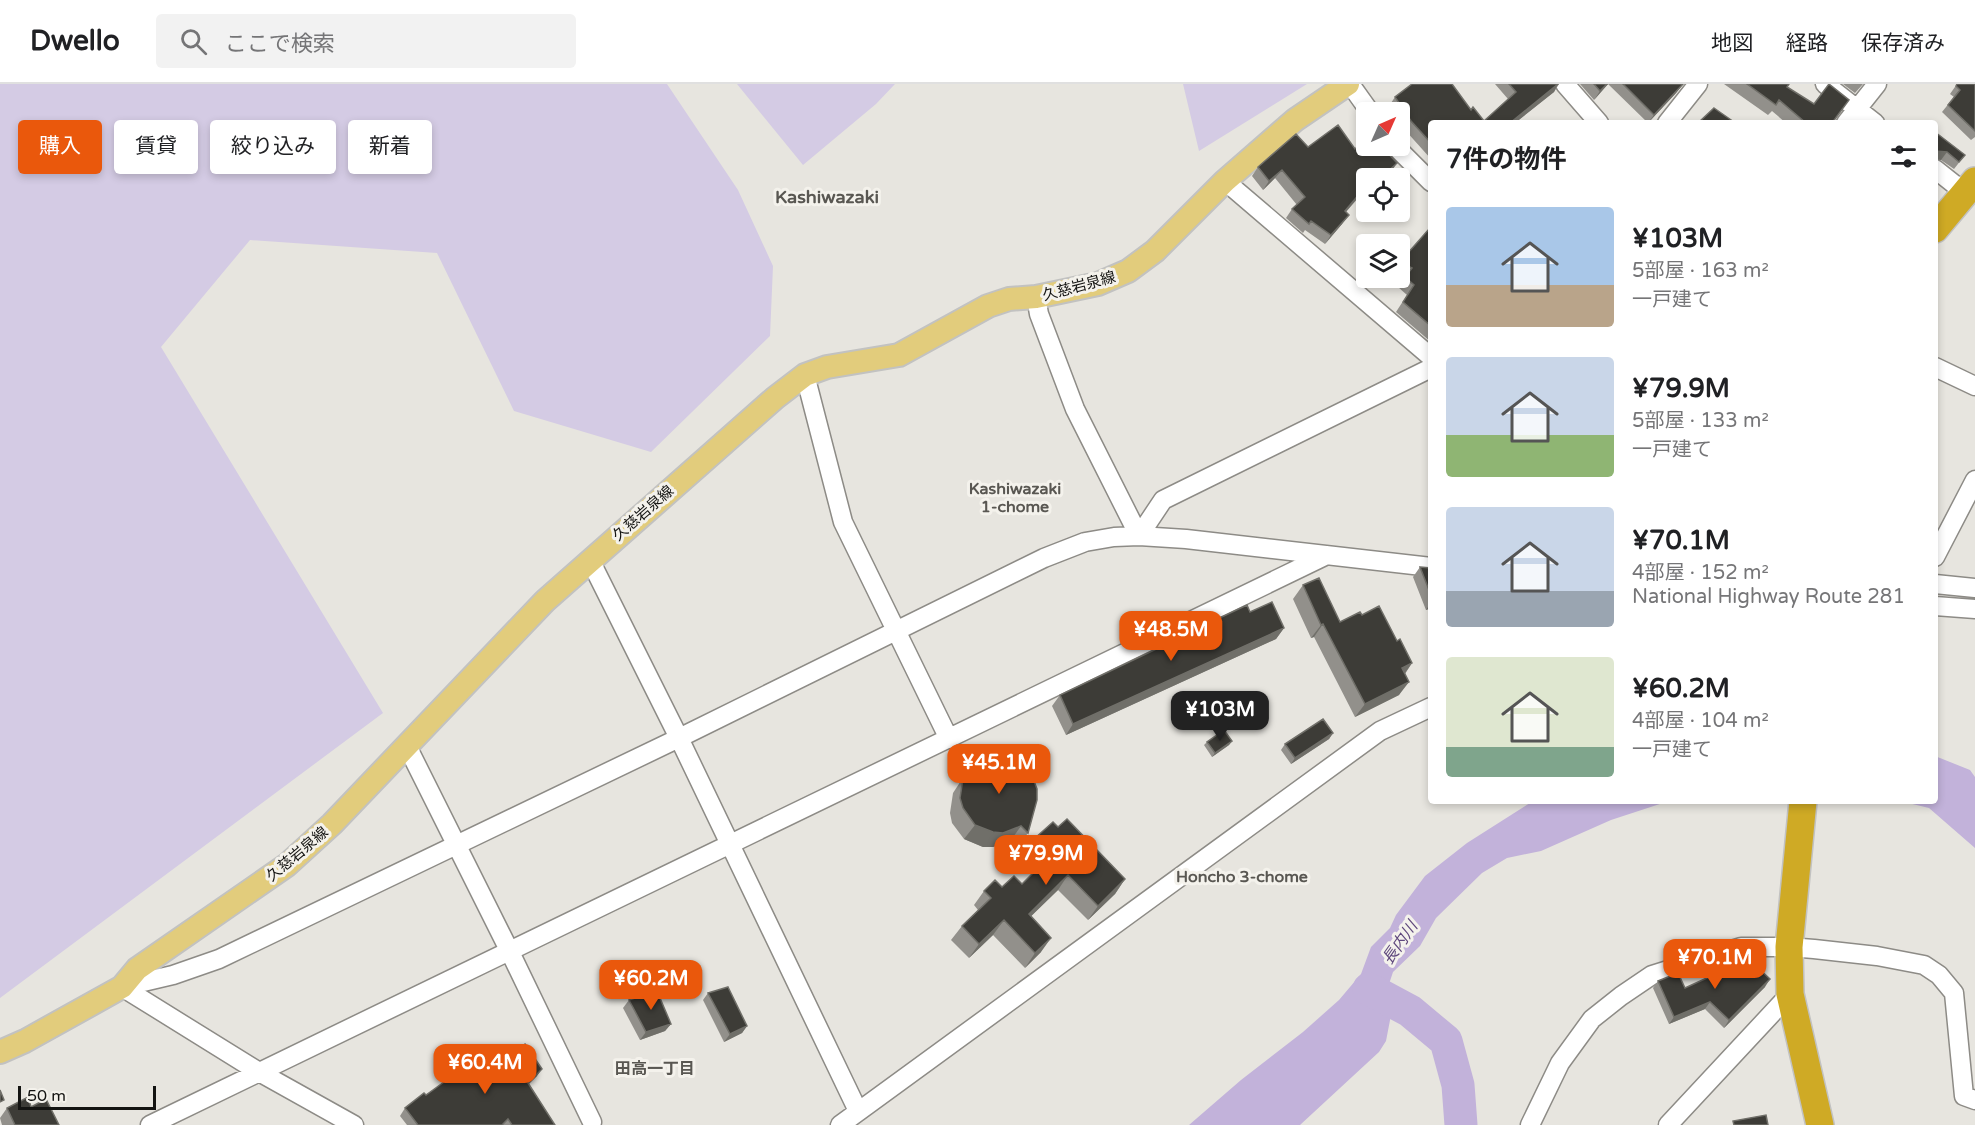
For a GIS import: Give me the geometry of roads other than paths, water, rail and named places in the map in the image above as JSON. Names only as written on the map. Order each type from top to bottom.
[{"type":"highway","points":[[1938,225],[1970,186]]},
{"type":"highway","points":[[1803,804],[1790,939],[1790,994],[1820,1125]]},
{"type":"main road","name":"久慈岩泉線","points":[[0,1052],[25,1041],[122,987],[137,969],[287,865],[332,824],[545,601],[775,398],[805,375],[827,367],[899,355],[988,306],[1009,299],[1036,297],[1098,284],[1128,271],[1155,251],[1225,181],[1295,120],[1349,84]]},
{"type":"street","points":[[1349,84],[1362,102]]},
{"type":"street","points":[[1565,84],[1596,120]]},
{"type":"street","points":[[1669,120],[1698,84]]},
{"type":"street","points":[[1825,84],[1852,116],[1877,84]]},
{"type":"street","points":[[1405,156],[1428,179]]},
{"type":"street","points":[[1938,170],[1970,186]]},
{"type":"street","points":[[1225,181],[1428,354]]},
{"type":"street","points":[[1036,297],[1039,314],[1075,409],[1139,536]]},
{"type":"street","points":[[1139,536],[1163,500],[1428,369]]},
{"type":"street","points":[[1938,369],[1975,386]]},
{"type":"street","points":[[805,375],[843,522],[948,739]]},
{"type":"street","points":[[1938,551],[1975,480]]},
{"type":"street","points":[[122,987],[173,975],[219,959],[679,738],[1044,558],[1085,542],[1139,536],[1186,539],[1428,567]]},
{"type":"street","points":[[150,1125],[1327,555]]},
{"type":"street","points":[[590,560],[679,738],[858,1111]]},
{"type":"street","points":[[1938,584],[1975,588]]},
{"type":"street","points":[[1938,606],[1975,609]]},
{"type":"street","points":[[840,1125],[1380,731],[1428,708]]},
{"type":"street","points":[[407,746],[458,845],[592,1122]]},
{"type":"street","points":[[1530,1125],[1560,1063],[1592,1019],[1621,996],[1652,975],[1741,947],[1790,939],[1924,965],[1939,975],[1954,993],[1964,1096],[1975,1100]]},
{"type":"street","points":[[122,987],[259,1072],[354,1125]]},
{"type":"street","points":[[1668,1125],[1790,994]]},
{"type":"water","points":[[1938,757],[1970,770],[1975,777],[1975,848],[1929,808],[1912,804],[1938,804]]},
{"type":"water","name":"長内川","points":[[1528,804],[1660,804],[1611,820],[1541,851],[1507,858],[1482,873],[1436,918],[1420,946],[1393,972],[1388,987],[1391,1015],[1386,1041],[1379,1052],[1300,1125],[1189,1125],[1339,1000],[1361,974],[1371,947],[1390,928],[1396,915],[1425,876],[1467,843]]},
{"type":"waterway","points":[[1369,989],[1410,1011],[1446,1041],[1458,1085],[1461,1125]]},
{"type":"district","name":"Kashiwazaki","points":[[827,197]]},
{"type":"district","name":"Kashiwazaki 1-chome","points":[[1015,498]]},
{"type":"district","name":"Honcho 3-chome","points":[[1242,877]]},
{"type":"district","name":"田高一丁目","points":[[655,1069]]}]
